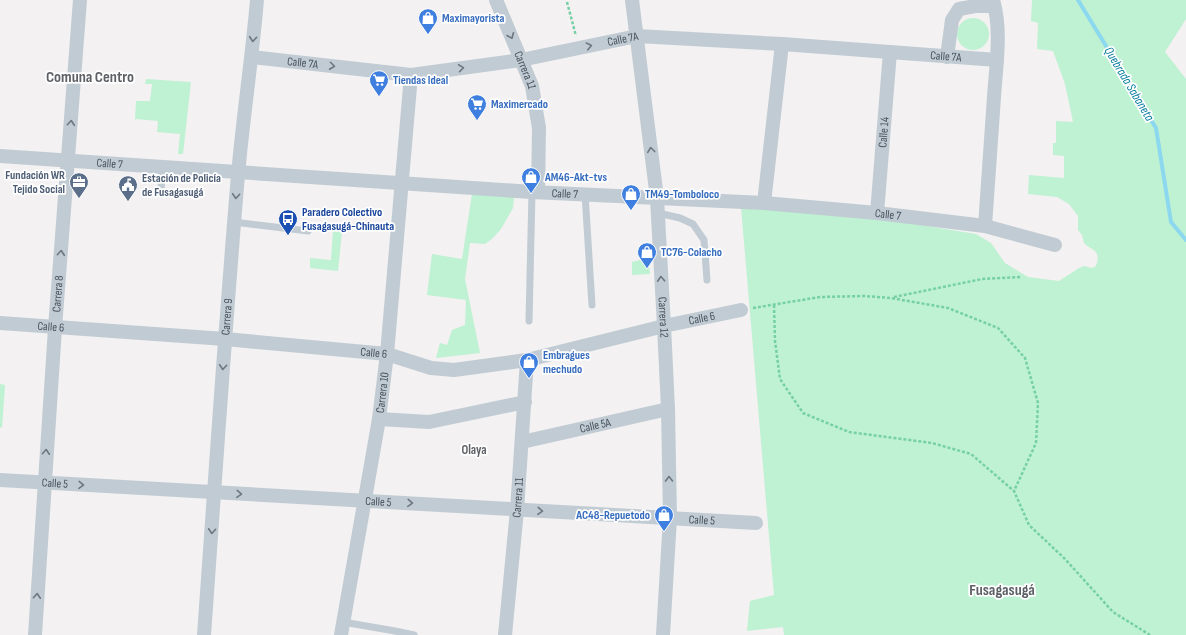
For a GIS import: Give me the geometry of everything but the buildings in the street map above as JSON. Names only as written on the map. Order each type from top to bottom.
[{"type":"street","name":"Carrera 8","points":[[35,635],[44,483],[80,0]]},
{"type":"street","name":"Carrera 9","points":[[204,635],[215,492],[224,339],[238,173],[252,57],[257,0]]},
{"type":"street","name":"Carrera 11","points":[[496,0],[532,86],[539,128],[535,192]]},
{"type":"street","name":"Carrera 12","points":[[632,0],[638,36],[657,198],[664,326],[668,409],[670,518],[663,635]]},
{"type":"street","points":[[947,57],[952,20],[959,9],[993,3],[997,32],[997,60],[985,226]]},
{"type":"street","name":"Calle 7A","points":[[252,57],[411,75],[521,60],[638,36],[782,44],[997,60]]},
{"type":"street","points":[[764,204],[782,44]]},
{"type":"street","name":"Calle 14","points":[[877,213],[890,52]]},
{"type":"street","name":"Carrera 10","points":[[342,629],[379,419],[387,354],[411,75]]},
{"type":"street","name":"Calle 7","points":[[0,156],[535,192],[764,204],[877,213],[985,226],[1055,245]]},
{"type":"street","name":"Calle 6","points":[[0,323],[224,339],[387,354],[431,368],[454,370],[527,360],[664,326],[741,310]]},
{"type":"street","name":"Carrera 11","points":[[505,635],[517,510],[527,360]]},
{"type":"street","points":[[379,419],[429,422],[525,402]]},
{"type":"street","name":"Calle 5A","points":[[522,442],[668,409]]},
{"type":"street","name":"Calle 5","points":[[0,480],[756,523]]},
{"type":"lane","points":[[161,194],[162,167]]},
{"type":"lane","name":"Carrera 11","points":[[529,321],[535,192]]},
{"type":"lane","points":[[585,194],[592,305]]},
{"type":"lane","points":[[658,213],[680,218],[693,224],[704,240],[707,280]]},
{"type":"lane","points":[[234,222],[308,231]]},
{"type":"lane","points":[[342,629],[395,631],[414,635]]},
{"type":"path","points":[[567,2],[576,39]]},
{"type":"path","points":[[891,298],[982,279],[1022,277]]},
{"type":"path","points":[[741,310],[820,297],[865,296],[891,298],[948,308],[998,328],[1025,358],[1038,403],[1036,443],[1014,491]]},
{"type":"path","points":[[774,305],[775,341],[780,379],[803,414],[848,432],[932,443],[971,454],[1014,491],[1029,525],[1065,559],[1113,612],[1150,635]]},
{"type":"green space","points":[[1032,0],[1186,0],[1186,19],[1165,52],[1186,79],[1186,635],[784,635],[783,627],[747,631],[750,601],[774,595],[741,207],[878,218],[976,234],[991,243],[1005,263],[1028,277],[1059,281],[1079,268],[1084,266],[1092,268],[1096,266],[1098,257],[1097,254],[1084,243],[1082,235],[1078,230],[1078,216],[1069,204],[1057,197],[1028,194],[1029,175],[1064,178],[1064,156],[1053,155],[1053,143],[1056,143],[1056,121],[1073,122],[1065,84],[1053,51],[1037,49],[1038,23],[1031,21]]},
{"type":"green space","points":[[973,18],[979,19],[986,25],[989,34],[988,40],[982,47],[973,50],[967,49],[960,43],[957,34],[958,28],[964,21]]},
{"type":"green space","points":[[146,79],[191,82],[183,154],[178,154],[180,134],[157,132],[158,121],[135,120],[136,101],[150,101],[152,84],[145,84]]},
{"type":"green space","points":[[472,194],[514,197],[513,208],[501,229],[492,239],[485,244],[470,243],[465,279],[480,353],[436,358],[440,343],[447,345],[452,330],[465,325],[466,300],[427,295],[432,254],[462,259]]},
{"type":"green space","points":[[333,230],[342,231],[338,271],[310,268],[310,258],[331,260]]},
{"type":"green space","points":[[648,258],[650,274],[632,275],[632,262]]},
{"type":"green space","points":[[0,384],[5,385],[2,428],[0,427]]},
{"type":"waterway","name":"Quebrada Sabaneta","points":[[1078,0],[1156,128],[1171,222],[1186,240]]},
{"type":"place","name":"Maximayorista","points":[[428,35]]},
{"type":"place","name":"Tiendas Ideal","points":[[379,97]]},
{"type":"place","name":"Maximercado","points":[[477,121]]},
{"type":"place","name":"AM46-Akt-tvs","points":[[531,194]]},
{"type":"place","name":"Fundación WR Tejido Social","points":[[79,199]]},
{"type":"place","name":"Estación de Policía de Fusagasugá","points":[[128,202]]},
{"type":"place","name":"TM49-Tomboloco","points":[[631,211]]},
{"type":"place","name":"Paradero Colectivo Fusagasugá-Chinauta","points":[[288,236]]},
{"type":"place","name":"TC76-Colacho","points":[[647,269]]},
{"type":"place","name":"Embragues mechudo","points":[[529,379]]},
{"type":"place","name":"AC48-Repuetodo","points":[[664,532]]},
{"type":"district","name":"Comuna Centro","points":[[90,77]]},
{"type":"district","name":"Olaya","points":[[474,450]]},
{"type":"district","name":"Fusagasugá","points":[[1002,590]]}]
